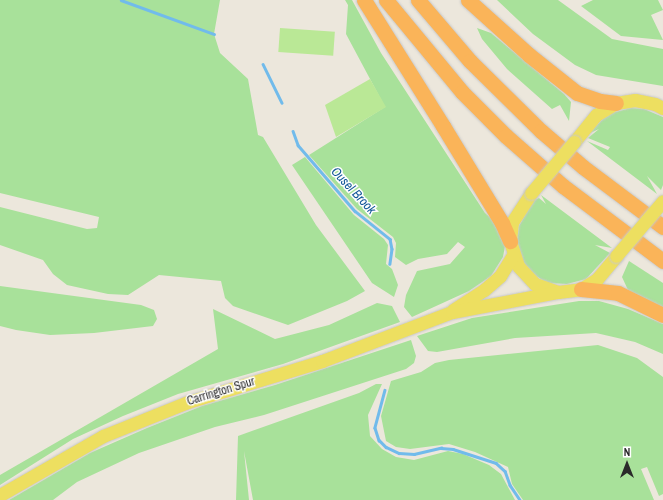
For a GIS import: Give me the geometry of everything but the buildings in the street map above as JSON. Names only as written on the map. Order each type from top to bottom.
[{"type":"highway","points":[[364,0],[502,223],[511,248]]},
{"type":"highway","points":[[386,0],[462,92],[506,136],[563,186],[663,261]]},
{"type":"highway","points":[[418,0],[470,61],[536,126],[583,167],[663,226]]},
{"type":"highway","points":[[468,0],[529,55],[578,93],[600,101],[616,103]]},
{"type":"highway","points":[[581,289],[618,293],[663,315]]},
{"type":"main road","points":[[558,292],[535,284],[524,275],[511,248],[512,222],[531,193],[596,116],[616,103],[635,100],[655,104],[663,108]]},
{"type":"main road","points":[[581,289],[597,279],[663,201]]},
{"type":"main road","name":"Carrington Spur","points":[[452,312],[492,283],[505,270],[511,248]]},
{"type":"main road","name":"Carrington Spur","points":[[0,495],[71,453],[135,422],[188,402],[322,361],[452,312],[581,289]]},
{"type":"green space","points":[[0,0],[220,0],[214,34],[220,53],[248,79],[258,135],[263,137],[316,225],[365,291],[347,301],[288,325],[233,306],[225,298],[221,281],[159,275],[128,295],[108,294],[67,285],[53,274],[43,260],[0,245],[0,207],[87,229],[97,228],[99,217],[0,193]]},
{"type":"green space","points":[[345,0],[352,0],[381,53],[485,213],[494,221],[505,246],[503,257],[491,276],[469,291],[412,317],[404,307],[406,295],[417,271],[450,264],[465,247],[458,242],[447,254],[418,259],[406,265],[395,257],[396,243],[393,237],[357,209],[309,155],[385,107],[346,34],[348,5]]},
{"type":"green space","points":[[497,0],[558,0],[612,39],[663,49],[663,86],[596,75],[575,65],[533,34]]},
{"type":"green space","points":[[593,0],[658,0],[663,10],[651,15],[663,40],[621,36],[581,6]]},
{"type":"green space","points":[[280,28],[335,32],[333,56],[278,52]]},
{"type":"green space","points":[[477,28],[491,33],[564,94],[571,102],[569,121],[560,105],[552,109],[507,69],[482,39]]},
{"type":"green space","points":[[370,79],[386,107],[336,137],[325,105]]},
{"type":"green space","points":[[631,108],[644,109],[663,117],[663,185],[661,190],[647,176],[657,194],[587,141],[608,150],[610,147],[588,138],[599,129],[588,134],[608,114]]},
{"type":"green space","points":[[305,157],[354,215],[384,239],[388,245],[386,264],[392,269],[398,285],[394,297],[372,283],[292,165]]},
{"type":"green space","points":[[541,195],[612,248],[595,245],[610,253],[586,279],[567,284],[548,283],[534,275],[522,261],[517,245],[519,226],[533,201],[539,198],[546,204]]},
{"type":"green space","points":[[629,261],[663,283],[663,309],[628,290],[622,277]]},
{"type":"green space","points":[[0,286],[141,305],[154,310],[157,319],[153,326],[94,333],[50,335],[16,330],[0,326]]},
{"type":"green space","points":[[579,301],[599,301],[628,309],[663,324],[663,354],[635,342],[596,333],[515,338],[437,352],[428,351],[417,336],[472,318]]},
{"type":"green space","points":[[377,303],[392,306],[400,322],[283,364],[178,394],[123,416],[73,439],[0,485],[0,475],[218,349],[213,309],[275,339],[329,325]]},
{"type":"green space","points":[[411,340],[416,356],[414,363],[406,369],[264,415],[215,427],[139,453],[77,482],[53,500],[9,500],[90,453],[202,406],[275,385]]},
{"type":"green space","points":[[598,345],[637,358],[663,377],[663,494],[659,496],[647,467],[641,469],[654,500],[523,500],[512,484],[508,467],[475,452],[449,444],[410,449],[396,447],[386,441],[381,416],[391,381],[421,372],[435,363],[449,360]]},
{"type":"green space","points":[[376,384],[382,384],[368,415],[370,436],[382,449],[396,457],[414,460],[448,451],[463,454],[489,465],[501,474],[515,500],[253,500],[244,451],[249,500],[236,500],[238,436],[359,393]]},
{"type":"waterway","name":"Ousel Brook","points":[[121,0],[214,34]]},
{"type":"waterway","name":"Ousel Brook","points":[[263,64],[282,103]]},
{"type":"waterway","name":"Ousel Brook","points":[[293,131],[298,145],[355,211],[390,239],[392,249],[390,264]]},
{"type":"waterway","name":"Ousel Brook","points":[[385,390],[375,428],[379,440],[386,447],[399,453],[414,454],[441,448],[453,449],[496,463],[505,471],[510,485],[520,500]]}]
